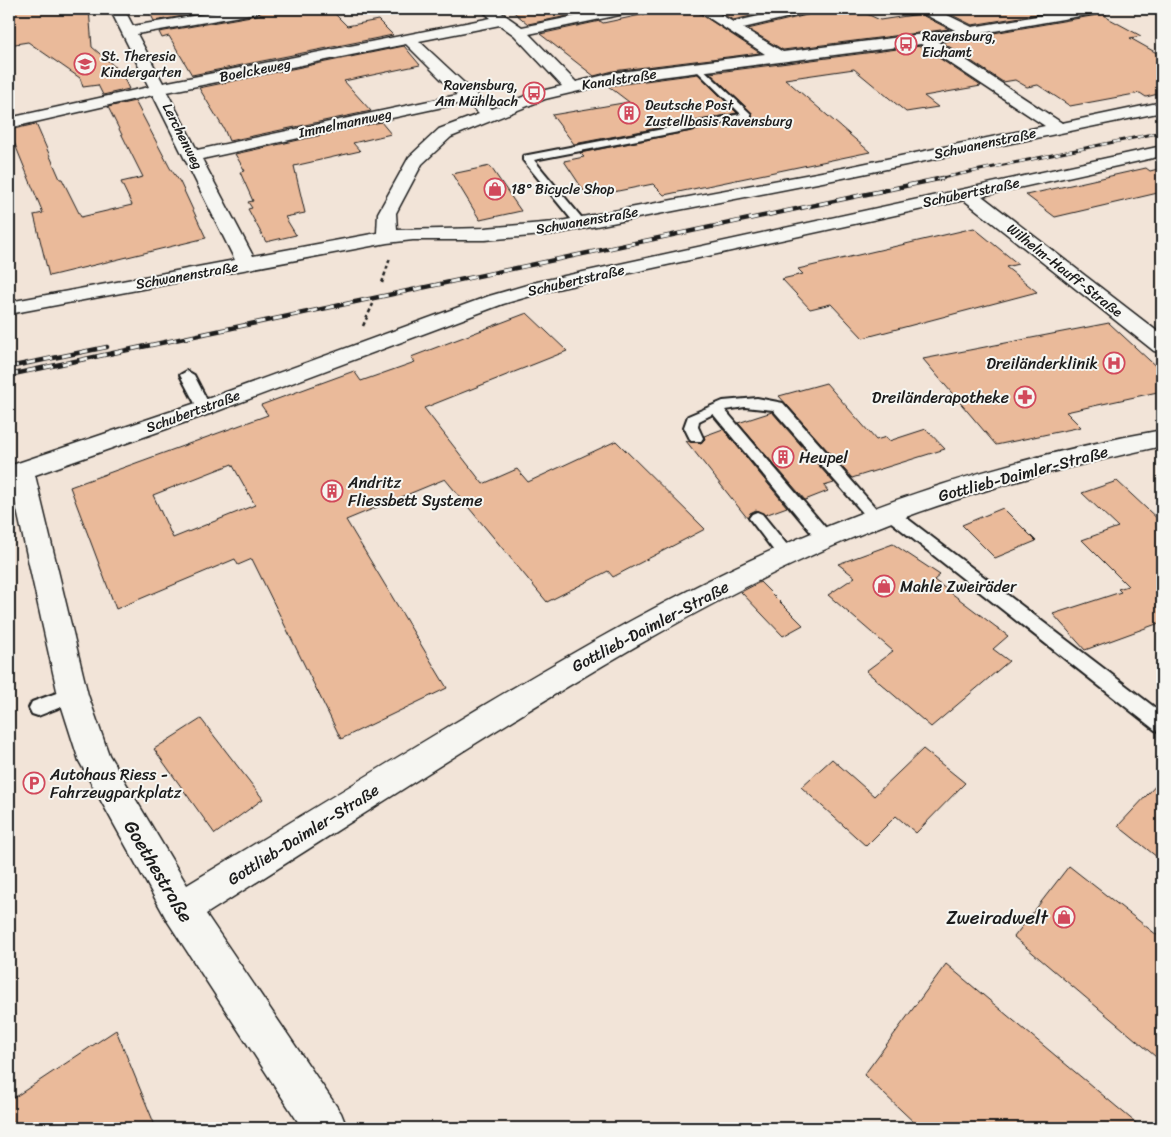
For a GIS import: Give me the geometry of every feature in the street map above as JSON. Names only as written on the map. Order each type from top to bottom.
[{"type":"street","name":"Lerchenweg","points":[[117,9],[160,89],[247,264]]},
{"type":"street","points":[[129,31],[258,9]]},
{"type":"street","points":[[487,9],[519,32],[572,87]]},
{"type":"street","points":[[519,32],[629,9]]},
{"type":"street","points":[[702,9],[780,57]]},
{"type":"street","points":[[731,27],[806,9]]},
{"type":"street","points":[[925,9],[971,32]]},
{"type":"street","name":"Kanalstraße","points":[[390,244],[388,213],[415,161],[445,133],[540,96],[613,78],[971,32],[1098,9]]},
{"type":"street","name":"Boelckeweg","points":[[9,123],[160,89],[502,20]]},
{"type":"street","points":[[924,38],[1058,128]]},
{"type":"street","points":[[409,39],[490,115]]},
{"type":"street","name":"Immelmannweg","points":[[193,156],[469,96]]},
{"type":"street","name":"Schwanenstraße","points":[[9,308],[247,264],[390,244],[413,234],[485,234],[555,228],[842,173],[1162,107]]},
{"type":"street","name":"Schubertstraße","points":[[15,473],[204,408],[390,341],[496,300],[537,288],[1162,151]]},
{"type":"street","name":"Wilhelm-Hauff-Straße","points":[[967,193],[1162,346]]},
{"type":"street","name":"Gottlieb-Daimler-Straße","points":[[181,909],[592,655],[680,606],[786,555],[883,515],[981,481],[1088,453],[1162,438]]},
{"type":"street","name":"Goethestraße","points":[[15,473],[73,695],[95,761],[181,909],[326,1128]]},
{"type":"lane","points":[[580,223],[527,158],[748,116],[698,67]]},
{"type":"lane","points":[[187,375],[204,408]]},
{"type":"lane","points":[[696,438],[691,427],[692,419],[700,414],[748,401],[778,406],[883,515],[1162,724]]},
{"type":"lane","points":[[716,409],[825,538]]},
{"type":"lane","points":[[757,518],[786,555]]},
{"type":"lane","points":[[38,708],[73,695]]},
{"type":"path","points":[[382,284],[390,244]]},
{"type":"building","points":[[9,9],[89,9],[92,47],[121,72],[129,89],[103,95],[98,85],[83,87],[80,78],[28,42],[9,45]]},
{"type":"building","points":[[173,9],[224,9],[154,21],[150,13]]},
{"type":"building","points":[[266,9],[330,9],[347,26],[378,20],[393,35],[192,75],[169,36],[162,38],[159,32],[257,15]]},
{"type":"building","points":[[510,9],[583,9],[587,12],[528,24]]},
{"type":"building","points":[[669,9],[693,9],[760,53],[613,71],[594,76],[540,34],[600,21],[603,23]]},
{"type":"building","points":[[714,9],[783,9],[733,20]]},
{"type":"building","points":[[815,9],[856,9],[880,20],[920,14],[949,29],[783,50],[748,29],[811,14]]},
{"type":"building","points":[[1069,9],[972,25],[942,10]]},
{"type":"building","points":[[1106,11],[1106,17],[1141,36],[1130,38],[1162,56],[1162,93],[1146,97],[1140,93],[1070,106],[1038,85],[1027,87],[1015,80],[1003,82],[942,42],[1103,14]]},
{"type":"building","points":[[404,46],[420,65],[344,81],[371,111],[229,141],[224,129],[199,88]]},
{"type":"building","points":[[921,46],[981,86],[924,96],[938,107],[906,112],[854,69],[785,79],[870,152],[664,195],[653,184],[588,197],[564,161],[584,157],[580,153],[752,119],[752,113],[710,73]]},
{"type":"building","points":[[698,74],[737,113],[574,144],[552,115],[629,102],[608,86]]},
{"type":"building","points":[[135,101],[170,168],[180,182],[206,238],[49,276],[34,215],[43,213],[9,130],[36,124],[60,179],[62,179],[81,217],[132,205],[121,182],[143,177],[108,107]]},
{"type":"building","points":[[381,122],[391,134],[353,143],[360,151],[294,166],[305,213],[285,217],[296,235],[266,242],[248,209],[252,208],[248,202],[253,201],[240,172],[245,171],[235,154]]},
{"type":"building","points":[[490,166],[521,211],[480,220],[452,174]]},
{"type":"building","points":[[1146,168],[1150,171],[1162,168],[1162,192],[1055,217],[1026,195]]},
{"type":"building","points":[[974,228],[1018,264],[1006,267],[1037,292],[863,338],[831,304],[810,309],[782,279],[803,274],[798,269]]},
{"type":"building","points":[[527,313],[567,351],[424,408],[483,484],[517,469],[528,482],[616,441],[705,529],[613,577],[608,571],[547,602],[445,479],[346,520],[447,688],[341,739],[252,559],[238,565],[235,559],[116,609],[70,487],[268,415],[261,405],[354,371],[361,381],[415,362],[411,357]],"holes":[[[232,464],[255,505],[173,538],[153,495]]]},
{"type":"building","points":[[1109,323],[1162,372],[1162,391],[1066,412],[1081,427],[996,445],[923,359]]},
{"type":"building","points":[[826,383],[876,440],[886,437],[889,441],[926,429],[945,449],[852,478],[779,396]]},
{"type":"building","name":"Heupel","points":[[772,412],[834,483],[824,486],[828,491],[805,500],[738,423]]},
{"type":"building","points":[[723,429],[787,507],[765,515],[756,510],[750,513],[748,519],[686,441],[701,443],[705,439],[704,436]]},
{"type":"building","points":[[1117,481],[1162,523],[1162,622],[1085,650],[1053,614],[1121,592],[1118,589],[1128,586],[1082,540],[1118,527],[1082,493]]},
{"type":"building","points":[[1003,508],[1036,541],[995,558],[962,525]]},
{"type":"building","points":[[893,544],[940,575],[934,580],[1008,636],[993,649],[1009,661],[931,727],[866,671],[893,651],[828,595],[855,577],[838,564]]},
{"type":"building","points":[[760,582],[803,625],[783,636],[741,592]]},
{"type":"building","points":[[201,719],[263,799],[215,834],[154,749]]},
{"type":"building","points":[[923,749],[965,783],[916,833],[896,816],[866,846],[801,787],[832,759],[874,796]]},
{"type":"building","points":[[1162,779],[1162,861],[1118,826]]},
{"type":"building","points":[[1069,866],[1162,939],[1162,1062],[1014,937]]},
{"type":"building","points":[[946,964],[1142,1128],[920,1128],[864,1075]]},
{"type":"building","points":[[116,1030],[156,1128],[9,1128],[9,1101]]},
{"type":"railway","points":[[937,179],[1162,132]]},
{"type":"railway","points":[[9,375],[943,178]]},
{"type":"railway","points":[[9,367],[107,347]]},
{"type":"place","name":"Ravensburg, Eichamt","points":[[906,44]]},
{"type":"place","name":"St. Theresia Kindergarten","points":[[85,64]]},
{"type":"place","name":"Ravensburg, Am Mühlbach","points":[[534,93]]},
{"type":"place","name":"Deutsche Post Zustellbasis Ravensburg","points":[[629,113]]},
{"type":"place","name":"18° Bicycle Shop","points":[[495,189]]},
{"type":"place","name":"Dreiländerklinik","points":[[1114,363]]},
{"type":"place","name":"Dreiländerapotheke","points":[[1025,397]]},
{"type":"place","name":"Heupel","points":[[783,457]]},
{"type":"place","name":"Andritz Fliessbett Systeme","points":[[332,491]]},
{"type":"place","name":"Mahle Zweiräder","points":[[884,586]]},
{"type":"place","name":"Autohaus Riess - Fahrzeugparkplatz","points":[[34,783]]},
{"type":"place","name":"Zweiradwelt","points":[[1064,917]]}]
